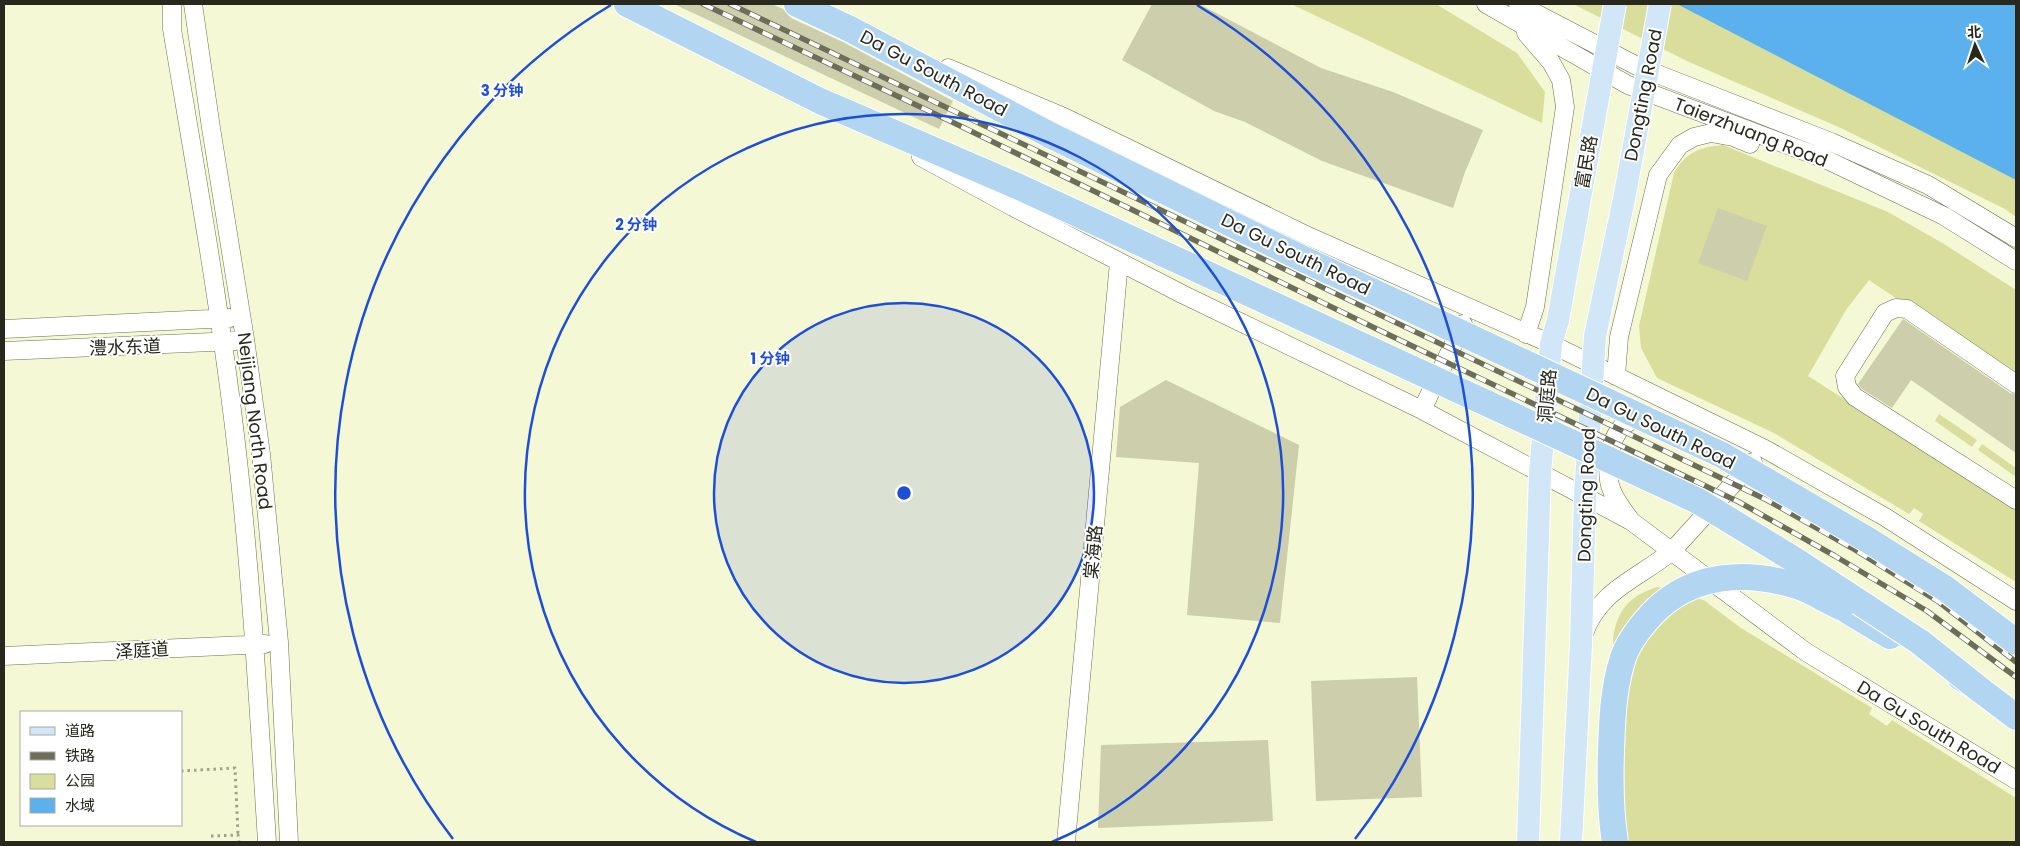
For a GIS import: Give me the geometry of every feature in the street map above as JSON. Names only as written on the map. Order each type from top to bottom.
[{"type":"highway","name":"Da Gu South Road","points":[[627,4],[820,101],[1018,186],[1698,501],[1798,562],[1920,642],[2016,717]]},
{"type":"highway","name":"Da Gu South Road","points":[[797,4],[850,28],[1052,136],[1299,256],[1722,455],[1868,540],[1946,589],[2016,642]]},
{"type":"highway","points":[[1615,842],[1610,791],[1611,737],[1612,712],[1622,661],[1630,642],[1641,626],[1657,609],[1672,596],[1698,583],[1724,578],[1748,577],[1802,588],[1848,611],[1979,689]]},
{"type":"main road","name":"富民路","points":[[1558,320],[1615,4]]},
{"type":"main road","name":"Dongting Road","points":[[1571,842],[1585,496],[1595,336],[1624,199],[1660,4]]},
{"type":"main road","name":"洞庭路","points":[[1540,473],[1551,344],[1558,320]]},
{"type":"main road","points":[[1528,842],[1540,473]]},
{"type":"street","name":"Neijiang North Road","points":[[172,4],[172,29],[220,319],[238,462],[254,645],[267,842]]},
{"type":"street","name":"Neijiang North Road","points":[[193,4],[261,454],[279,642],[289,842]]},
{"type":"street","name":"Taierzhuang Road","points":[[1486,4],[1628,86],[1825,159],[1944,216],[2016,261]]},
{"type":"street","name":"Taierzhuang Road","points":[[1518,4],[1637,66],[1831,142],[1928,185],[2016,238]]},
{"type":"street","points":[[1517,23],[1552,62],[1561,80],[1566,107],[1535,307],[1526,334]]},
{"type":"street","name":"Da Gu South Road","points":[[850,28],[1064,117],[1308,236],[1470,310],[1551,344],[1592,366],[1765,449],[1885,517],[2016,601]]},
{"type":"street","name":"Da Gu South Road","points":[[820,101],[1119,262],[1422,410],[1631,521],[1806,652],[2016,780]]},
{"type":"street","name":"Dongting Road","points":[[1616,376],[1620,337],[1658,174],[1680,146],[1694,137],[1711,132],[1733,137],[1944,216]]},
{"type":"street","name":"棠海路","points":[[1066,842],[1119,262]]},
{"type":"street","points":[[2016,384],[1907,309],[1896,308],[1885,313],[1845,376],[1847,388],[1855,397],[2016,500]]},
{"type":"street","points":[[1422,410],[1470,310]]},
{"type":"street","name":"澧水东道","points":[[4,329],[220,319],[241,316]]},
{"type":"street","name":"澧水东道","points":[[4,351],[223,343],[245,339]]},
{"type":"street","points":[[1631,521],[1618,503],[1612,491],[1609,478],[1611,448],[1619,430],[1630,421],[1650,413],[1667,410],[1686,411]]},
{"type":"street","name":"Da Gu South Road","points":[[1672,550],[1765,449]]},
{"type":"street","points":[[1580,644],[1592,617],[1608,596],[1620,585],[1661,560],[1672,550]]},
{"type":"street","name":"泽庭道","points":[[4,656],[254,645],[279,642]]},
{"type":"path","points":[[182,771],[234,768],[238,842]]},
{"type":"path","points":[[211,836],[238,835]]},
{"type":"green space","points":[[1291,4],[1436,4],[1517,53],[1545,92],[1542,123]]},
{"type":"green space","points":[[1573,4],[2016,4],[2016,217],[2005,209],[1843,129],[1689,62]]},
{"type":"green space","points":[[1723,145],[1888,212],[1944,244],[2016,290],[2016,379],[1869,280],[1846,310],[1808,376],[2016,508],[2016,582],[1919,521],[1923,514],[1914,508],[1909,514],[1774,433],[1657,378],[1641,348],[1639,326],[1674,173],[1683,160],[1694,152],[1707,147]]},
{"type":"green space","points":[[1939,414],[1977,440],[1972,447],[1935,421]]},
{"type":"green space","points":[[1982,444],[2016,468],[2016,477],[1978,450]]},
{"type":"green space","points":[[1657,587],[1681,590],[1705,601],[1741,628],[1872,708],[1869,714],[1887,726],[1892,720],[2016,798],[2016,842],[1625,842],[1622,828],[1613,639],[1621,612],[1626,606],[1639,595]]},
{"type":"water","points":[[1677,4],[2016,4],[2016,180]]},
{"type":"building","points":[[674,4],[772,4],[783,9],[791,18],[843,42],[953,101],[939,129]]},
{"type":"building","points":[[1152,4],[1199,4],[1321,68],[1393,92],[1483,130],[1465,172],[1453,208],[1322,161],[1245,122],[1214,111],[1122,60]]},
{"type":"building","points":[[1718,208],[1767,226],[1747,281],[1698,263]]},
{"type":"building","points":[[1903,319],[2010,393],[2016,394],[2016,453],[1911,380],[1892,408],[1862,389],[1858,384]]},
{"type":"building","points":[[1166,380],[1299,445],[1280,623],[1187,615],[1199,463],[1116,457],[1120,407]]},
{"type":"building","points":[[1417,677],[1422,797],[1316,801],[1311,681]]},
{"type":"building","points":[[1268,740],[1273,821],[1098,828],[1101,745]]},
{"type":"railway","points":[[703,4],[950,121],[1383,332],[1739,502],[1927,611],[2016,677]]},
{"type":"railway","points":[[730,4],[1767,500],[1852,548],[1939,602],[2016,662]]}]
